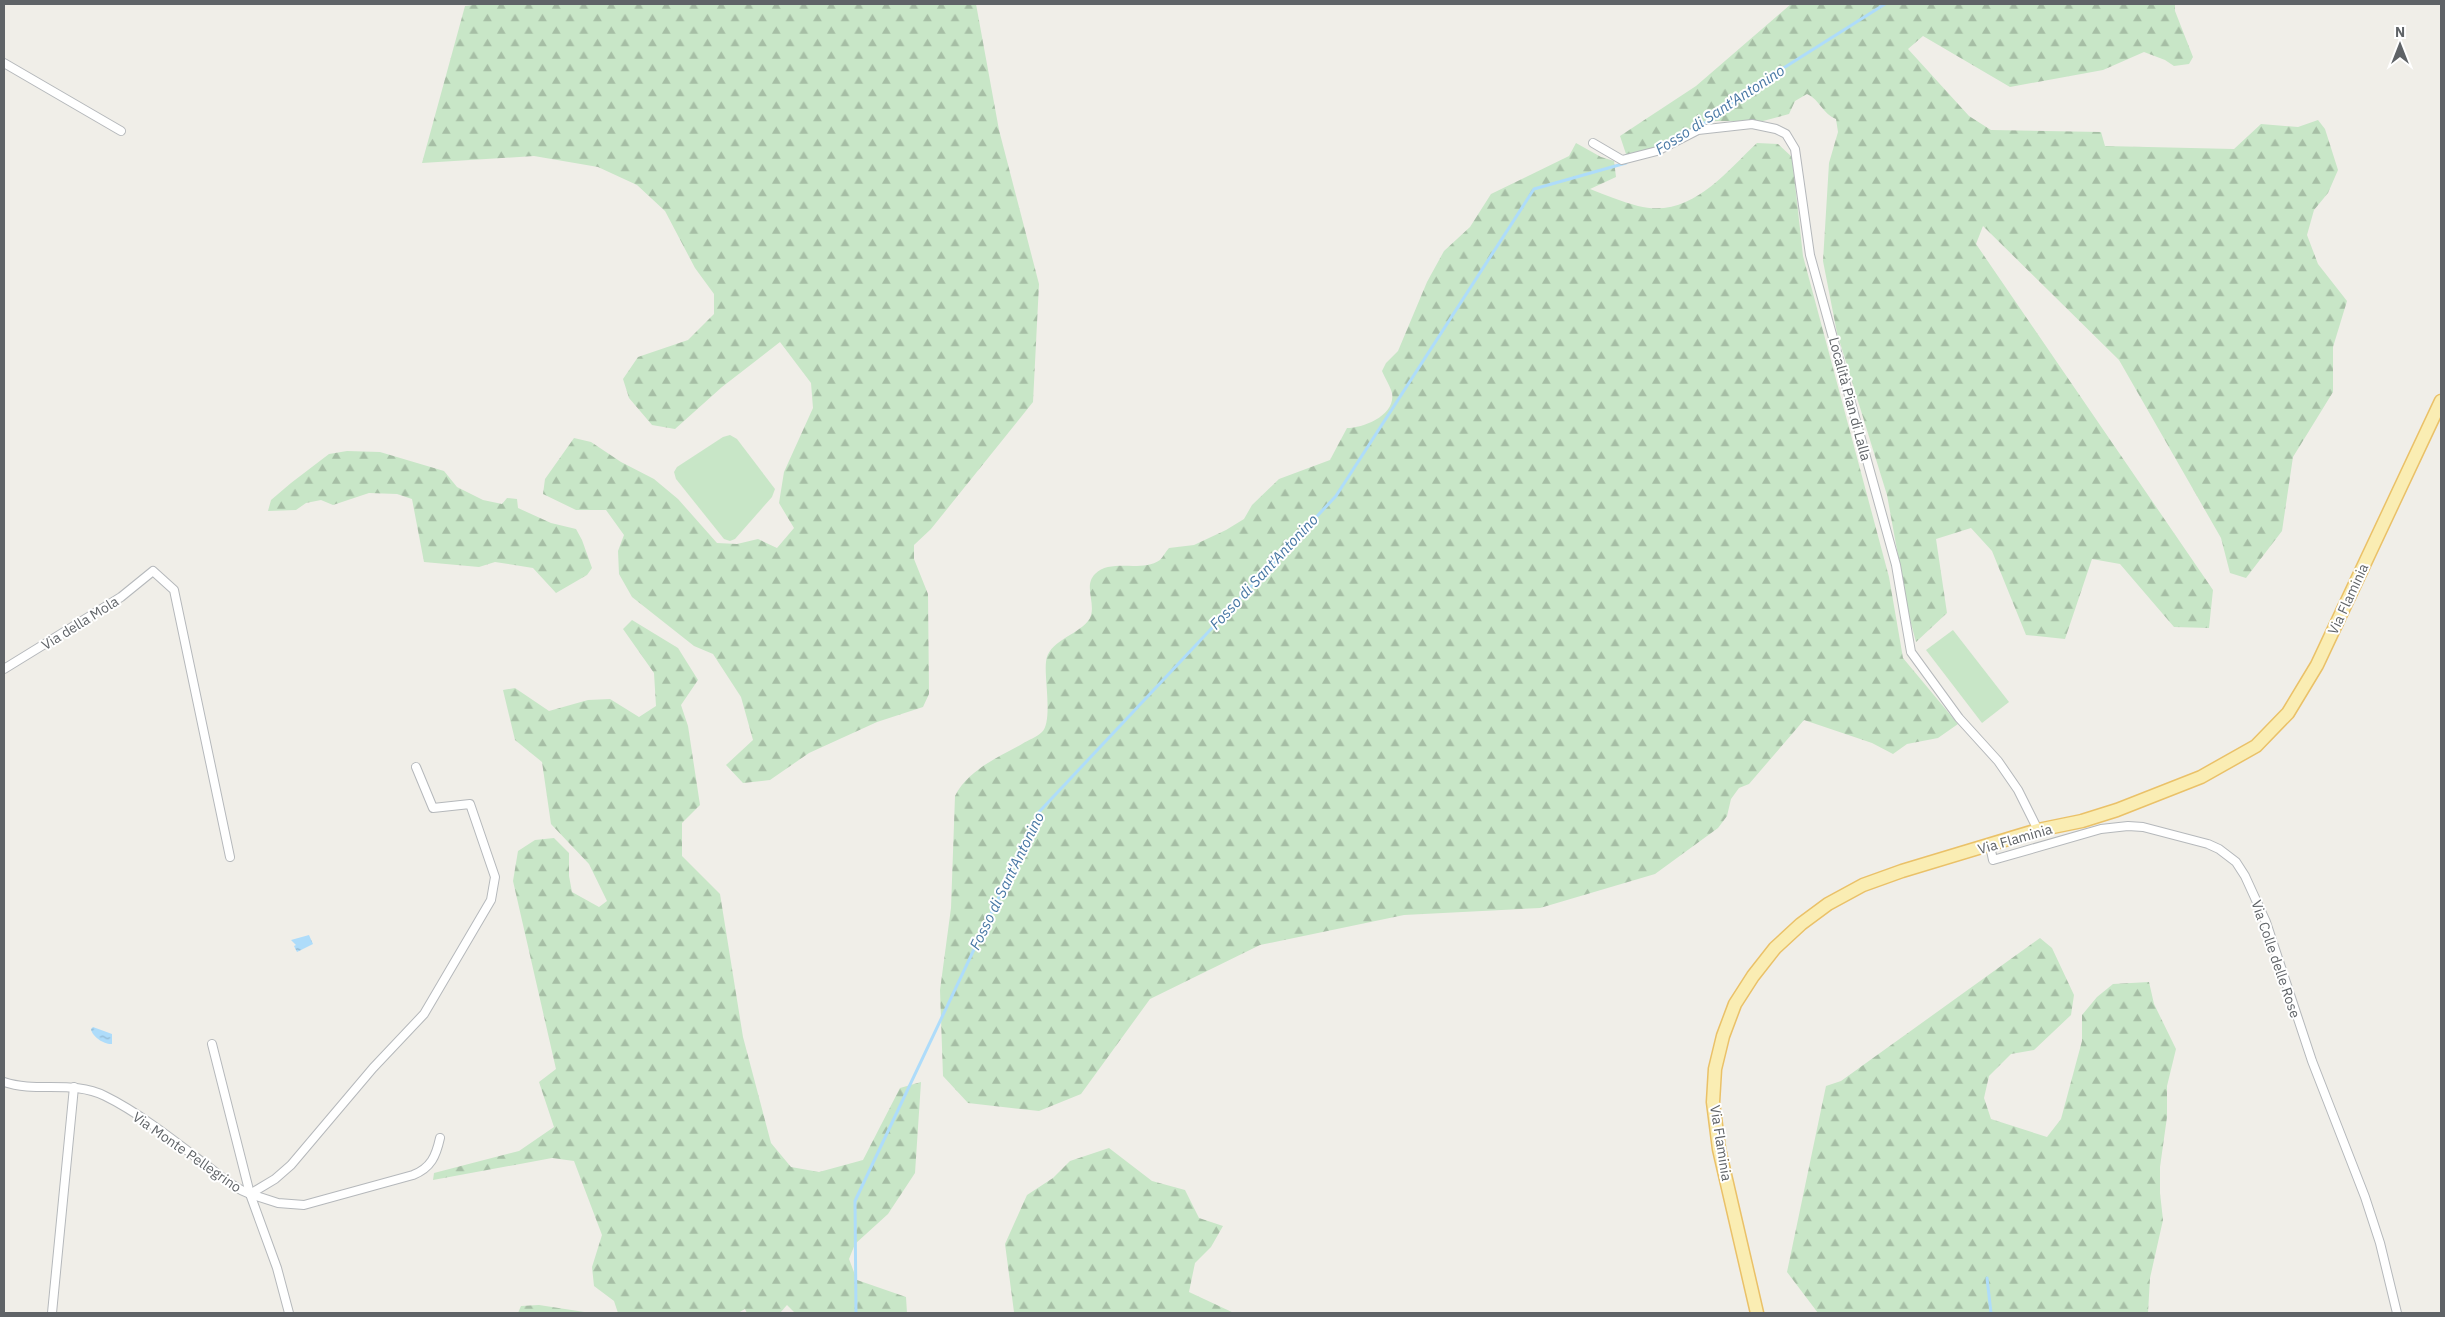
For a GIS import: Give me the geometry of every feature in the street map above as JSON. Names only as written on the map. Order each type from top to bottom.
[{"type":"main road","name":"Via Flaminia","points":[[1757,1313],[1719,1149],[1714,1114],[1716,1064],[1723,1036],[1735,1004],[1753,976],[1775,948],[1794,929],[1828,904],[1882,878],[2038,830],[2082,821],[2152,797],[2224,766],[2264,740],[2288,713],[2317,665],[2441,401]]},
{"type":"street","points":[[4,63],[121,131]]},
{"type":"street","name":"Località Pian di Lalla","points":[[1593,143],[1622,160],[1657,150],[1698,130],[1752,124],[1776,128],[1786,134],[1795,149],[1810,255],[1896,566],[1911,652],[1959,718],[1998,761],[2018,790],[2038,830]]},
{"type":"street","name":"Via della Mola","points":[[4,669],[121,598],[153,571],[174,590],[230,857]]},
{"type":"street","points":[[250,1194],[275,1179],[291,1165],[373,1068],[424,1014],[491,900],[495,877],[470,804],[433,808],[416,767]]},
{"type":"street","name":"Via Colle delle Rose","points":[[1990,846],[1993,860],[2101,829],[2133,826],[2214,846],[2236,862],[2266,922],[2312,1061],[2368,1204],[2397,1313]]},
{"type":"street","points":[[212,1044],[250,1194]]},
{"type":"street","name":"Via Monte Pellegrino","points":[[4,1082],[16,1085],[74,1087],[90,1090],[109,1098],[234,1186],[250,1194],[277,1268],[290,1313]]},
{"type":"street","points":[[52,1313],[74,1087]]},
{"type":"street","points":[[250,1194],[278,1203],[304,1205],[413,1175],[426,1168],[432,1162],[440,1138]]},
{"type":"green space","points":[[481,4],[976,4],[999,130],[1039,284],[1033,402],[931,529],[914,545],[914,559],[928,594],[929,694],[923,707],[877,722],[809,753],[770,780],[743,783],[726,765],[753,740],[741,697],[713,654],[694,646],[632,597],[619,574],[618,551],[624,535],[606,510],[576,510],[543,494],[545,479],[574,438],[591,442],[621,462],[654,479],[678,499],[717,543],[737,544],[758,539],[777,548],[794,528],[779,503],[784,472],[813,408],[811,383],[780,342],[722,387],[675,429],[652,425],[629,398],[623,379],[638,357],[688,340],[714,314],[714,294],[695,268],[665,211],[637,185],[598,167],[534,156],[422,163],[465,6]]},
{"type":"green space","points":[[1791,4],[2175,4],[2175,11],[2193,57],[2189,64],[2174,66],[2165,60],[2144,52],[2103,70],[2010,87],[1923,36],[1908,49],[1969,116],[1991,130],[2101,132],[2105,146],[2234,149],[2261,124],[2298,127],[2318,120],[2325,129],[2338,170],[2328,193],[2314,210],[2307,235],[2318,264],[2347,301],[2333,347],[2333,392],[2293,457],[2282,531],[2246,578],[2230,573],[2221,538],[2119,360],[1983,226],[1976,244],[2213,590],[2209,628],[2174,627],[2120,564],[2092,559],[2065,639],[2026,635],[1992,551],[1971,528],[1936,539],[1947,613],[1916,642],[1909,616],[1887,495],[1837,333],[1823,261],[1829,163],[1838,132],[1836,119],[1807,94],[1795,101],[1789,114],[1763,121],[1705,121],[1647,154],[1626,154],[1620,136],[1696,86]]},
{"type":"green space","points":[[1576,143],[1601,157],[1614,161],[1616,177],[1590,189],[1638,206],[1657,208],[1674,206],[1690,200],[1704,191],[1757,143],[1778,144],[1792,157],[1803,256],[1889,577],[1903,658],[1958,724],[1938,738],[1907,744],[1893,754],[1872,743],[1804,720],[1749,784],[1739,788],[1731,799],[1727,816],[1718,828],[1655,874],[1540,908],[1404,915],[1260,945],[1150,999],[1081,1094],[1039,1111],[968,1103],[943,1076],[940,990],[951,908],[955,796],[967,779],[975,772],[1042,732],[1047,719],[1048,709],[1046,662],[1048,655],[1057,644],[1088,621],[1092,610],[1091,579],[1102,569],[1109,567],[1152,564],[1160,560],[1169,548],[1194,545],[1226,530],[1244,519],[1252,505],[1279,479],[1330,460],[1347,428],[1370,423],[1384,414],[1392,401],[1392,393],[1382,371],[1386,363],[1398,351],[1427,282],[1444,251],[1470,227],[1491,194],[1569,156]]},
{"type":"green space","points":[[730,435],[737,439],[775,489],[772,497],[735,539],[730,541],[724,539],[676,479],[674,472],[677,467],[723,437]]},
{"type":"green space","points":[[347,451],[380,452],[444,471],[457,487],[483,500],[502,504],[507,498],[517,499],[518,508],[551,523],[576,529],[592,568],[587,575],[556,593],[533,568],[495,562],[479,567],[424,562],[412,499],[397,494],[369,493],[333,505],[321,500],[306,503],[296,510],[268,511],[271,500],[329,454]]},
{"type":"green space","points":[[632,620],[678,648],[698,680],[681,705],[688,726],[700,805],[682,823],[682,856],[720,894],[743,1037],[771,1143],[791,1167],[819,1172],[863,1160],[900,1088],[921,1082],[915,1173],[888,1214],[855,1244],[849,1259],[857,1280],[906,1297],[907,1313],[795,1313],[787,1305],[780,1313],[747,1313],[745,1309],[738,1313],[618,1313],[614,1301],[594,1286],[592,1267],[602,1235],[574,1161],[552,1158],[433,1180],[434,1173],[519,1151],[554,1127],[539,1082],[556,1069],[513,881],[518,851],[535,840],[554,838],[569,853],[569,876],[572,892],[599,907],[607,901],[589,864],[551,824],[542,762],[515,740],[503,690],[515,688],[549,711],[588,700],[610,699],[639,717],[656,706],[654,673],[623,629]]},
{"type":"green space","points":[[1953,630],[2009,702],[1982,723],[1926,650]]},
{"type":"green space","points":[[2040,938],[2052,948],[2074,995],[2071,1015],[2034,1050],[2011,1054],[1989,1076],[1984,1098],[1991,1119],[2047,1137],[2061,1119],[2082,1041],[2082,1015],[2097,997],[2113,984],[2149,982],[2154,1004],[2176,1049],[2167,1086],[2167,1117],[2160,1167],[2163,1220],[2150,1278],[2148,1313],[1818,1313],[1787,1272],[1826,1086],[1841,1081]]},
{"type":"green space","points":[[1109,1148],[1152,1181],[1185,1190],[1199,1218],[1223,1226],[1211,1247],[1195,1263],[1189,1292],[1234,1313],[1014,1312],[1005,1244],[1027,1195],[1053,1178],[1070,1161]]},
{"type":"green space","points":[[539,1305],[591,1313],[518,1313],[521,1306]]},
{"type":"water","points":[[309,935],[313,944],[297,952],[294,946],[296,945],[291,940]]},
{"type":"water","points":[[93,1027],[112,1034],[112,1044],[96,1038],[91,1029]]},
{"type":"waterway","name":"Fosso di Sant'Antonino","points":[[1698,128],[1755,86],[1885,4]]},
{"type":"waterway","name":"Fosso di Sant'Antonino","points":[[856,1313],[855,1201],[1039,812],[1336,496],[1534,189],[1626,163]]},
{"type":"waterway","points":[[1987,1278],[1991,1313]]}]
